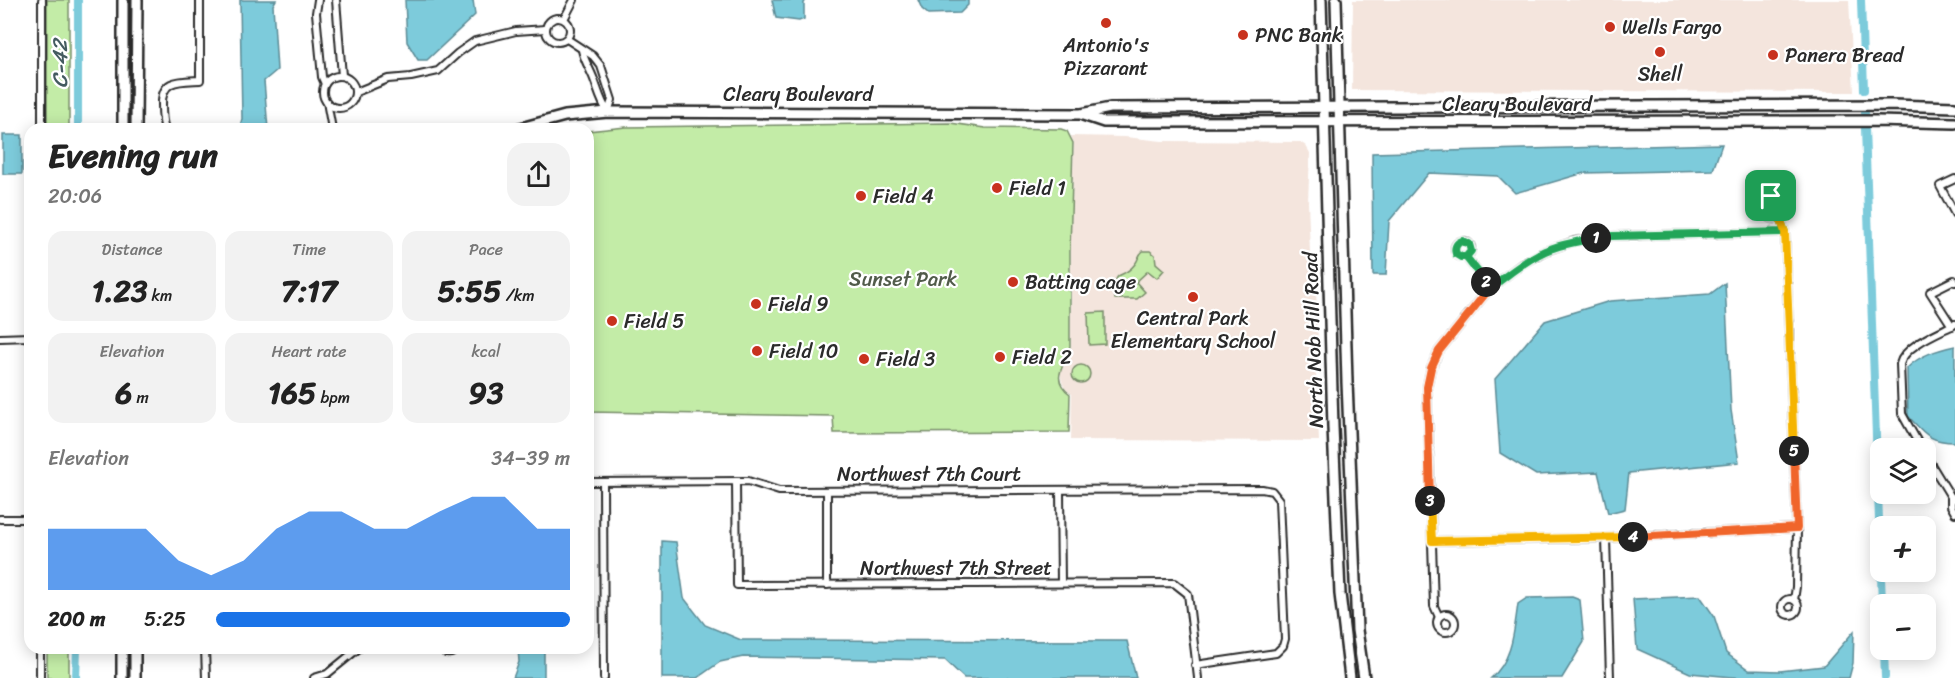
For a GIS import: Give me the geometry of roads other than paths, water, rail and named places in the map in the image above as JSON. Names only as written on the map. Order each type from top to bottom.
[{"type":"street","points":[[42,0],[42,123]]},
{"type":"street","points":[[123,0],[123,123]]},
{"type":"street","points":[[136,123],[137,0]]},
{"type":"street","points":[[162,123],[161,94],[166,86],[177,81],[200,80],[200,0]]},
{"type":"street","points":[[318,0],[316,13],[322,77],[325,84]]},
{"type":"street","points":[[336,0],[342,76]]},
{"type":"street","points":[[564,19],[574,0]]},
{"type":"street","name":"North Nob Hill Road","points":[[1320,0],[1340,594],[1350,678]]},
{"type":"street","name":"North Nob Hill Road","points":[[1336,0],[1357,630],[1364,678]]},
{"type":"street","points":[[564,19],[571,29],[567,39],[559,43],[554,42],[548,36],[546,29],[550,21],[564,19]]},
{"type":"street","points":[[356,92],[388,79],[438,71],[475,41],[516,31],[546,29]]},
{"type":"street","points":[[567,39],[593,56],[601,66],[612,100],[608,112]]},
{"type":"street","points":[[582,50],[601,101],[608,112]]},
{"type":"street","points":[[327,102],[335,108],[345,107],[353,101],[356,92],[351,81],[342,76],[332,77],[325,84],[323,93],[331,123]]},
{"type":"street","name":"Cleary Boulevard","points":[[539,123],[565,116],[608,112],[1080,114],[1110,108],[1892,105],[1955,107]]},
{"type":"street","name":"Cleary Boulevard","points":[[1080,114],[1104,122],[1877,120],[1955,123]]},
{"type":"street","points":[[1955,179],[1940,186],[1955,214]]},
{"type":"street","points":[[1780,218],[1785,232],[1797,528],[1794,600]]},
{"type":"street","points":[[1439,617],[1434,606],[1427,387],[1431,368],[1439,351],[1490,288],[1522,264],[1545,251],[1575,241],[1612,236],[1785,232]]},
{"type":"street","points":[[1466,257],[1490,288]]},
{"type":"street","points":[[1915,438],[1902,414],[1900,364],[1902,356],[1911,348],[1953,325],[1930,292],[1954,280],[1955,282]]},
{"type":"street","points":[[0,338],[24,337]]},
{"type":"street","points":[[1936,472],[1953,498],[1951,506],[1955,513]]},
{"type":"street","name":"Northwest 7th Street","points":[[736,481],[737,585],[1174,583],[1188,594],[1195,665]]},
{"type":"street","name":"Northwest 7th Court","points":[[594,482],[748,481],[779,491],[1262,489],[1272,491],[1279,500],[1285,639],[1283,646],[1276,652],[1195,665]]},
{"type":"street","points":[[603,482],[604,678]]},
{"type":"street","points":[[827,491],[827,585]]},
{"type":"street","points":[[1060,491],[1060,583]]},
{"type":"street","points":[[0,519],[24,519]]},
{"type":"street","points":[[1432,541],[1606,538],[1797,528]]},
{"type":"street","points":[[1606,538],[1610,678]]},
{"type":"street","points":[[40,654],[40,678]]},
{"type":"street","points":[[122,654],[122,678]]},
{"type":"street","points":[[135,654],[135,678]]},
{"type":"street","points":[[205,654],[206,678]]},
{"type":"street","points":[[314,678],[327,674],[352,654]]},
{"type":"street","points":[[1195,665],[1198,678]]},
{"type":"water","points":[[240,0],[276,0],[273,5],[277,70],[264,81],[268,123],[241,123]]},
{"type":"water","points":[[405,0],[473,0],[475,15],[427,60],[418,60],[407,42]]},
{"type":"water","points":[[772,0],[806,0],[804,19],[799,21],[776,18]]},
{"type":"water","points":[[918,0],[968,0],[968,5],[960,13],[928,14],[922,9]]},
{"type":"water","points":[[3,135],[22,135],[22,174],[3,174]]},
{"type":"water","points":[[1722,144],[1713,170],[1584,173],[1515,193],[1498,176],[1429,173],[1389,221],[1386,275],[1373,275],[1372,153]]},
{"type":"water","points":[[1725,283],[1731,410],[1739,462],[1629,473],[1625,509],[1608,513],[1598,472],[1536,475],[1500,453],[1495,379],[1545,321],[1610,301],[1710,294]]},
{"type":"water","points":[[1955,346],[1955,442],[1931,438],[1908,416],[1907,368],[1917,360]]},
{"type":"water","points":[[662,541],[676,542],[684,598],[705,625],[741,640],[1127,641],[1136,678],[964,678],[945,660],[743,657],[720,662],[697,678],[662,678]]},
{"type":"water","points":[[1700,596],[1714,616],[1726,653],[1749,670],[1780,671],[1824,666],[1854,631],[1853,663],[1849,678],[1743,678],[1690,673],[1637,649],[1633,599]]},
{"type":"water","points":[[1572,597],[1580,600],[1584,642],[1562,678],[1491,678],[1508,654],[1514,634],[1518,604],[1527,598]]},
{"type":"water","points":[[518,654],[544,654],[544,678],[513,678],[519,662]]},
{"type":"waterway","name":"C-42","points":[[78,0],[78,123]]},
{"type":"waterway","points":[[1861,0],[1864,90]]},
{"type":"waterway","points":[[1865,128],[1882,594]]},
{"type":"waterway","name":"C-42","points":[[76,678],[77,654]]},
{"type":"waterway","points":[[1884,660],[1885,677]]},
{"type":"place","name":"Antonio's Pizzarant","points":[[1106,23]]},
{"type":"place","name":"Wells Fargo","points":[[1610,27]]},
{"type":"place","name":"PNC Bank","points":[[1243,35]]},
{"type":"place","name":"Shell","points":[[1660,52]]},
{"type":"place","name":"Panera Bread","points":[[1773,55]]},
{"type":"place","name":"Field 1","points":[[997,188]]},
{"type":"place","name":"Field 4","points":[[861,196]]},
{"type":"place","name":"Batting cage","points":[[1013,282]]},
{"type":"place","name":"Central Park Elementary School","points":[[1193,297]]},
{"type":"place","name":"Field 9","points":[[756,304]]},
{"type":"place","name":"Field 5","points":[[612,321]]},
{"type":"place","name":"Field 10","points":[[757,351]]},
{"type":"place","name":"Field 2","points":[[1000,357]]},
{"type":"place","name":"Field 3","points":[[864,359]]},
{"type":"park label","name":"Sunset Park","points":[[903,279]]}]
